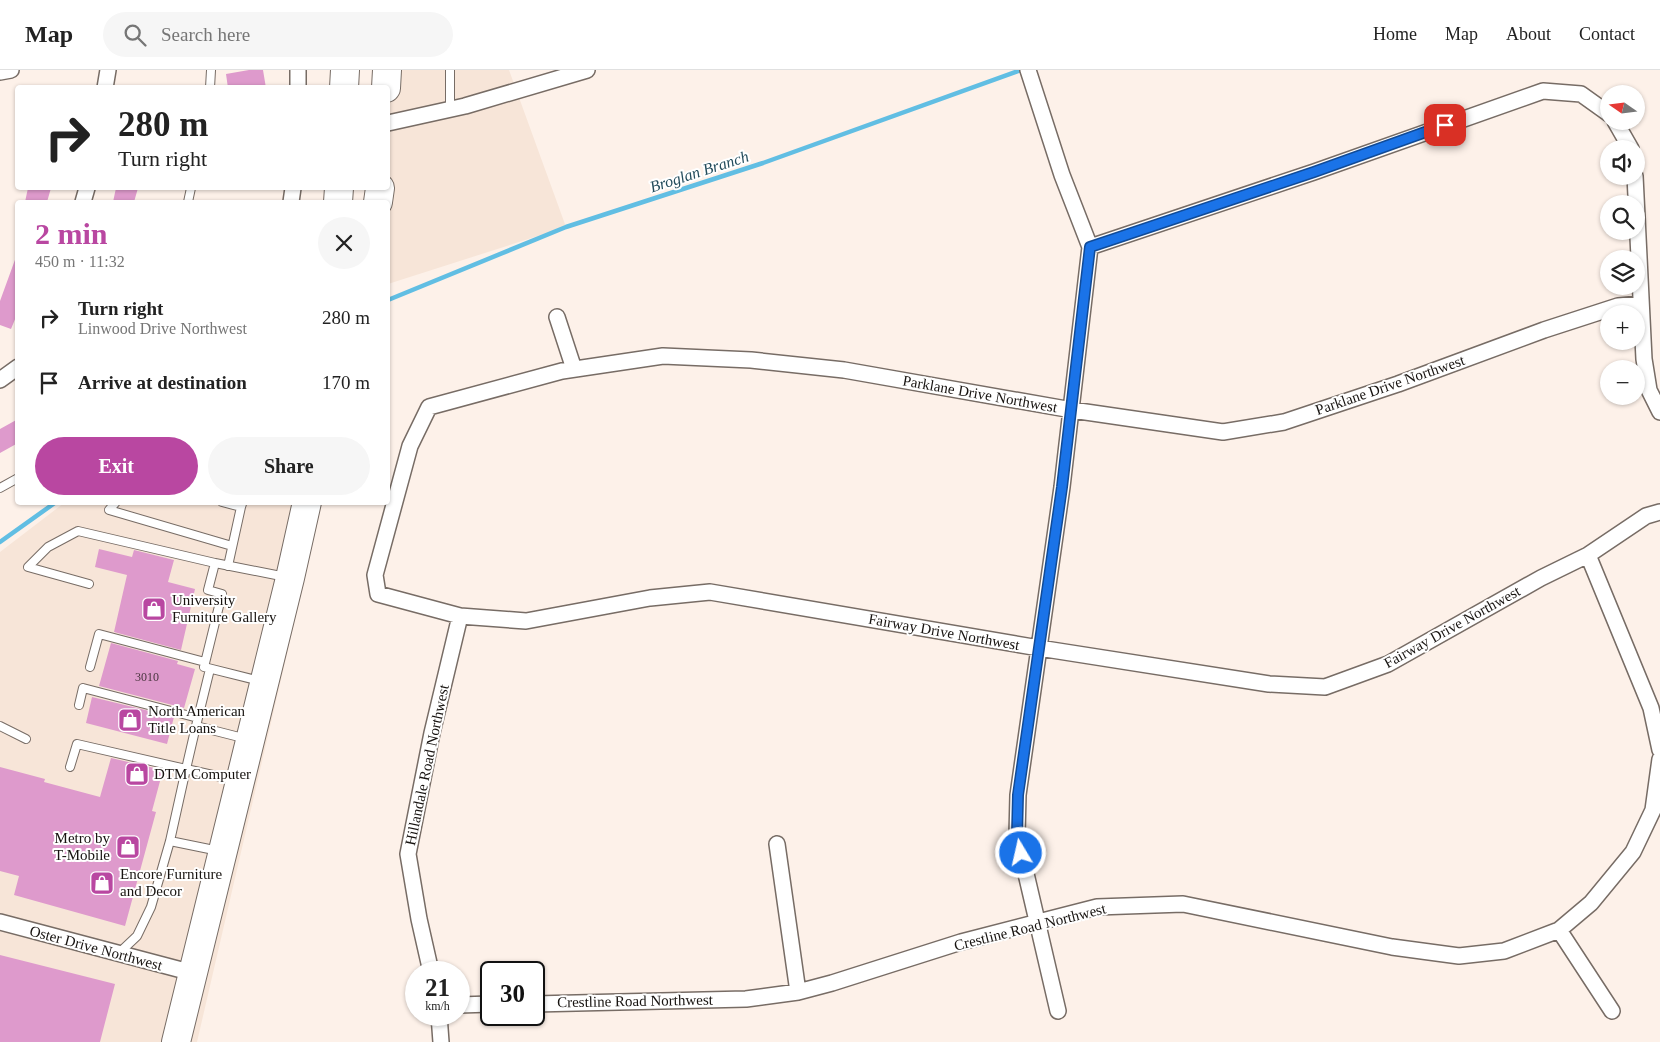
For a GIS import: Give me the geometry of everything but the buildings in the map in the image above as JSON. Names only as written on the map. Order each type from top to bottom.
[{"type":"highway","points":[[344,85],[345,70]]},
{"type":"highway","points":[[386,85],[387,70]]},
{"type":"highway","points":[[176,1042],[307,505]]},
{"type":"street","points":[[106,85],[108,70]]},
{"type":"street","points":[[298,70],[298,85]]},
{"type":"street","points":[[390,123],[465,106],[587,70]]},
{"type":"street","points":[[1028,70],[1062,175],[1090,247],[1072,410],[1018,795],[1017,835],[1058,1011]]},
{"type":"street","points":[[1090,247],[1314,172],[1543,92],[1581,94],[1600,108]]},
{"type":"street","points":[[1636,185],[1644,359],[1649,390],[1660,412]]},
{"type":"street","name":"Parklane Drive Northwest","points":[[380,556],[410,446],[429,407],[574,369],[663,356],[750,360],[844,370],[1072,410],[1223,432],[1284,422],[1398,384],[1554,327],[1618,306],[1640,304]]},
{"type":"street","points":[[557,317],[574,369]]},
{"type":"street","points":[[0,380],[15,369]]},
{"type":"street","name":"Fairway Drive Northwest","points":[[380,556],[375,574],[378,594],[460,616],[526,621],[650,598],[710,592],[1040,648],[1268,684],[1325,687],[1388,664],[1541,578],[1588,555],[1646,516],[1660,512]]},
{"type":"street","points":[[1588,555],[1651,708],[1660,750]]},
{"type":"street","name":"Hillandale Road Northwest","points":[[429,961],[408,854],[432,734],[460,616]]},
{"type":"street","name":"Crestline Road Northwest","points":[[545,1004],[746,999],[798,992],[961,942],[1097,907],[1183,904],[1392,947],[1459,956],[1504,951],[1559,930],[1591,903],[1633,852],[1653,810],[1660,759]]},
{"type":"street","points":[[777,844],[798,992]]},
{"type":"street","name":"Oster Drive Northwest","points":[[0,922],[193,973]]},
{"type":"street","points":[[1559,930],[1612,1011]]},
{"type":"street","points":[[440,1026],[441,1042]]},
{"type":"lane","points":[[210,85],[211,70]]},
{"type":"lane","points":[[450,70],[450,108]]},
{"type":"lane","points":[[0,488],[15,480]]},
{"type":"lane","points":[[113,505],[109,510],[232,546]]},
{"type":"lane","points":[[228,566],[241,505]]},
{"type":"lane","points":[[89,584],[28,567],[48,547],[78,530],[215,564],[290,578]]},
{"type":"lane","points":[[215,564],[208,590],[222,594],[204,667],[265,682]]},
{"type":"lane","points":[[90,667],[99,634],[205,662]]},
{"type":"lane","points":[[118,954],[137,936],[151,907],[170,841],[210,669]]},
{"type":"lane","points":[[79,705],[83,688],[250,740]]},
{"type":"lane","points":[[0,726],[26,739]]},
{"type":"lane","points":[[70,767],[77,744],[240,781]]},
{"type":"lane","points":[[170,841],[223,852]]},
{"type":"shaded area","points":[[390,70],[509,70],[566,227],[390,283],[390,200],[388,200],[388,190],[390,190]]},
{"type":"shaded area","points":[[61,505],[322,505],[197,1042],[0,1042],[0,552]]},
{"type":"waterway","name":"Broglan Branch","points":[[390,299],[566,227],[763,163],[1021,70]]},
{"type":"waterway","name":"Broglan Branch","points":[[0,542],[52,505]]},
{"type":"place","name":"University Furniture Gallery","points":[[154,609]]},
{"type":"place","name":"North American Title Loans","points":[[130,720]]},
{"type":"place","name":"DTM Computer","points":[[137,774]]},
{"type":"place","name":"Metro by T-Mobile","points":[[128,847]]},
{"type":"place","name":"Encore Furniture and Decor","points":[[102,883]]},
{"type":"route","points":[[1021,853],[1017,835],[1018,795],[1062,487],[1090,247],[1314,172],[1445,125]]}]
